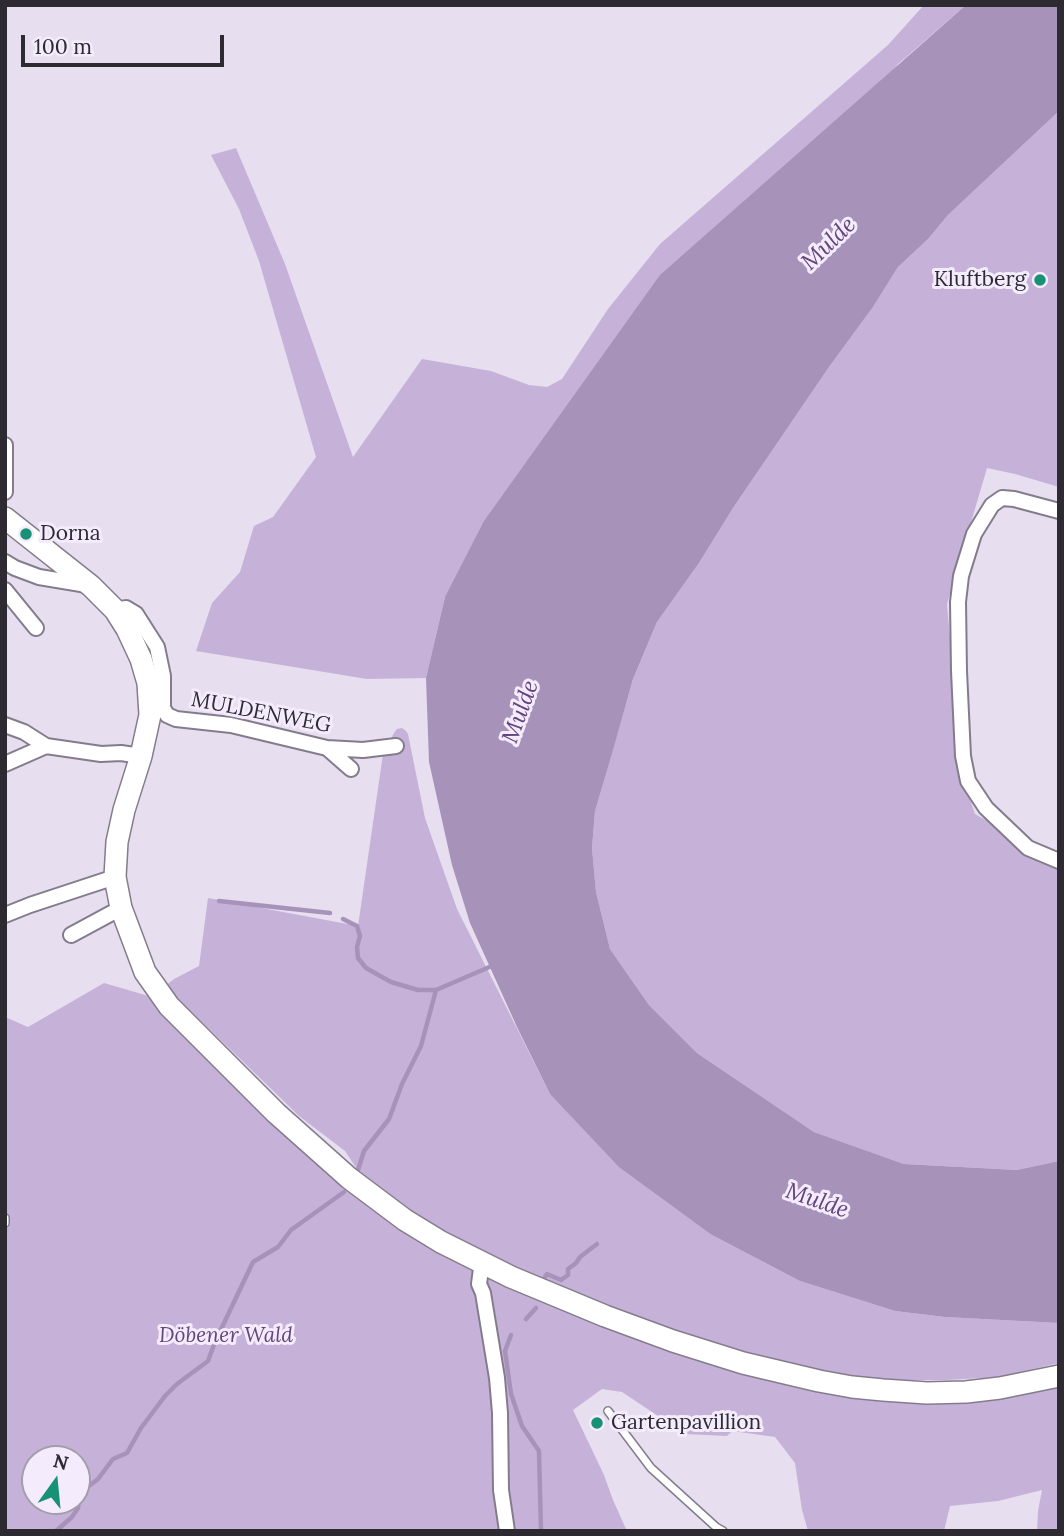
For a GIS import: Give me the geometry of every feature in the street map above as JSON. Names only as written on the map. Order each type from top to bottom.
[{"type":"main road","points":[[5,518],[91,586],[115,610],[136,646],[148,683],[150,715],[117,842],[115,877],[121,908],[145,972],[169,1006],[285,1121],[349,1178],[405,1220],[441,1242],[511,1277],[673,1341],[743,1363],[819,1381],[927,1393],[1000,1388],[1059,1376]]},
{"type":"street","points":[[5,445],[5,492]]},
{"type":"street","points":[[1059,511],[1014,499],[1002,498],[992,505],[974,534],[961,576],[958,602],[963,756],[968,781],[986,808],[1028,848],[1059,861]]},
{"type":"street","points":[[5,562],[39,577],[91,586]]},
{"type":"street","points":[[5,590],[36,628]]},
{"type":"street","name":"MULDENWEG","points":[[115,610],[126,608],[136,614],[157,647],[163,676],[163,708],[167,715],[176,719],[231,725],[327,748],[363,750],[396,746]]},
{"type":"street","points":[[5,725],[46,746],[101,754],[141,756]]},
{"type":"street","points":[[5,764],[46,746]]},
{"type":"street","points":[[327,748],[351,769]]},
{"type":"street","points":[[5,915],[115,877]]},
{"type":"street","points":[[71,935],[121,908]]},
{"type":"street","points":[[482,1261],[480,1283],[499,1396],[502,1490],[507,1531]]},
{"type":"lane","points":[[608,1411],[651,1468],[723,1531]]},
{"type":"green space","points":[[924,5],[966,5],[898,64],[445,597],[426,678],[367,679],[196,651],[212,603],[240,572],[254,526],[273,517],[316,457],[259,261],[239,209],[211,155],[236,148],[285,264],[353,457],[422,359],[491,371],[529,385],[547,387],[562,379],[608,309],[660,244],[888,45]]},
{"type":"green space","points":[[1059,111],[1059,487],[987,468],[947,604],[962,776],[975,814],[1059,862],[1059,1161],[1017,1170],[904,1164],[814,1132],[697,1053],[649,1005],[610,949],[596,892],[592,848],[595,811],[633,679],[657,622],[898,267],[928,239],[948,215]]},
{"type":"green space","points":[[402,728],[408,734],[425,818],[457,909],[550,1094],[712,1235],[800,1281],[895,1311],[945,1317],[1059,1323],[1059,1363],[999,1377],[889,1380],[797,1367],[699,1341],[526,1276],[444,1233],[389,1195],[357,1169],[345,1151],[299,1116],[165,986],[199,966],[208,898],[358,926],[383,754],[394,733]]},
{"type":"green space","name":"Döbener Wald","points":[[104,983],[152,997],[401,1226],[818,1388],[1059,1384],[1059,1531],[1037,1531],[1042,1490],[998,1501],[950,1506],[944,1531],[808,1531],[795,1463],[775,1437],[732,1431],[727,1436],[685,1434],[622,1392],[602,1389],[573,1410],[627,1531],[5,1531],[5,1017],[28,1027]]},
{"type":"water","name":"Mulde","points":[[966,5],[1059,5],[1059,111],[948,215],[928,239],[898,267],[657,622],[633,679],[595,811],[592,848],[596,892],[610,949],[649,1005],[697,1053],[814,1132],[904,1164],[1017,1170],[1059,1161],[1059,1323],[945,1317],[895,1311],[800,1281],[712,1235],[619,1167],[550,1094],[517,1027],[470,923],[452,865],[429,762],[426,678],[445,597],[484,521],[660,275]]},
{"type":"waterway","points":[[219,901],[330,913]]},
{"type":"waterway","points":[[343,919],[357,926],[360,936],[358,958],[366,968],[391,982],[418,990],[436,990]]},
{"type":"waterway","points":[[358,1170],[364,1151],[389,1119],[402,1084],[421,1046],[436,990],[494,965]]},
{"type":"waterway","points":[[56,1531],[78,1508],[80,1493],[98,1479],[113,1459],[127,1453],[141,1428],[165,1396],[208,1361],[253,1262],[278,1247],[291,1230],[344,1192]]},
{"type":"waterway","points":[[545,1277],[547,1274],[561,1280],[568,1275],[568,1269],[597,1244]]},
{"type":"waterway","points":[[526,1319],[536,1308]]},
{"type":"waterway","points":[[511,1335],[505,1351],[511,1394],[522,1426],[539,1451],[541,1531]]},
{"type":"place","name":"Kluftberg","points":[[1040,280]]},
{"type":"place","name":"Dorna","points":[[26,534]]},
{"type":"place","name":"Gartenpavillion","points":[[597,1423]]}]
